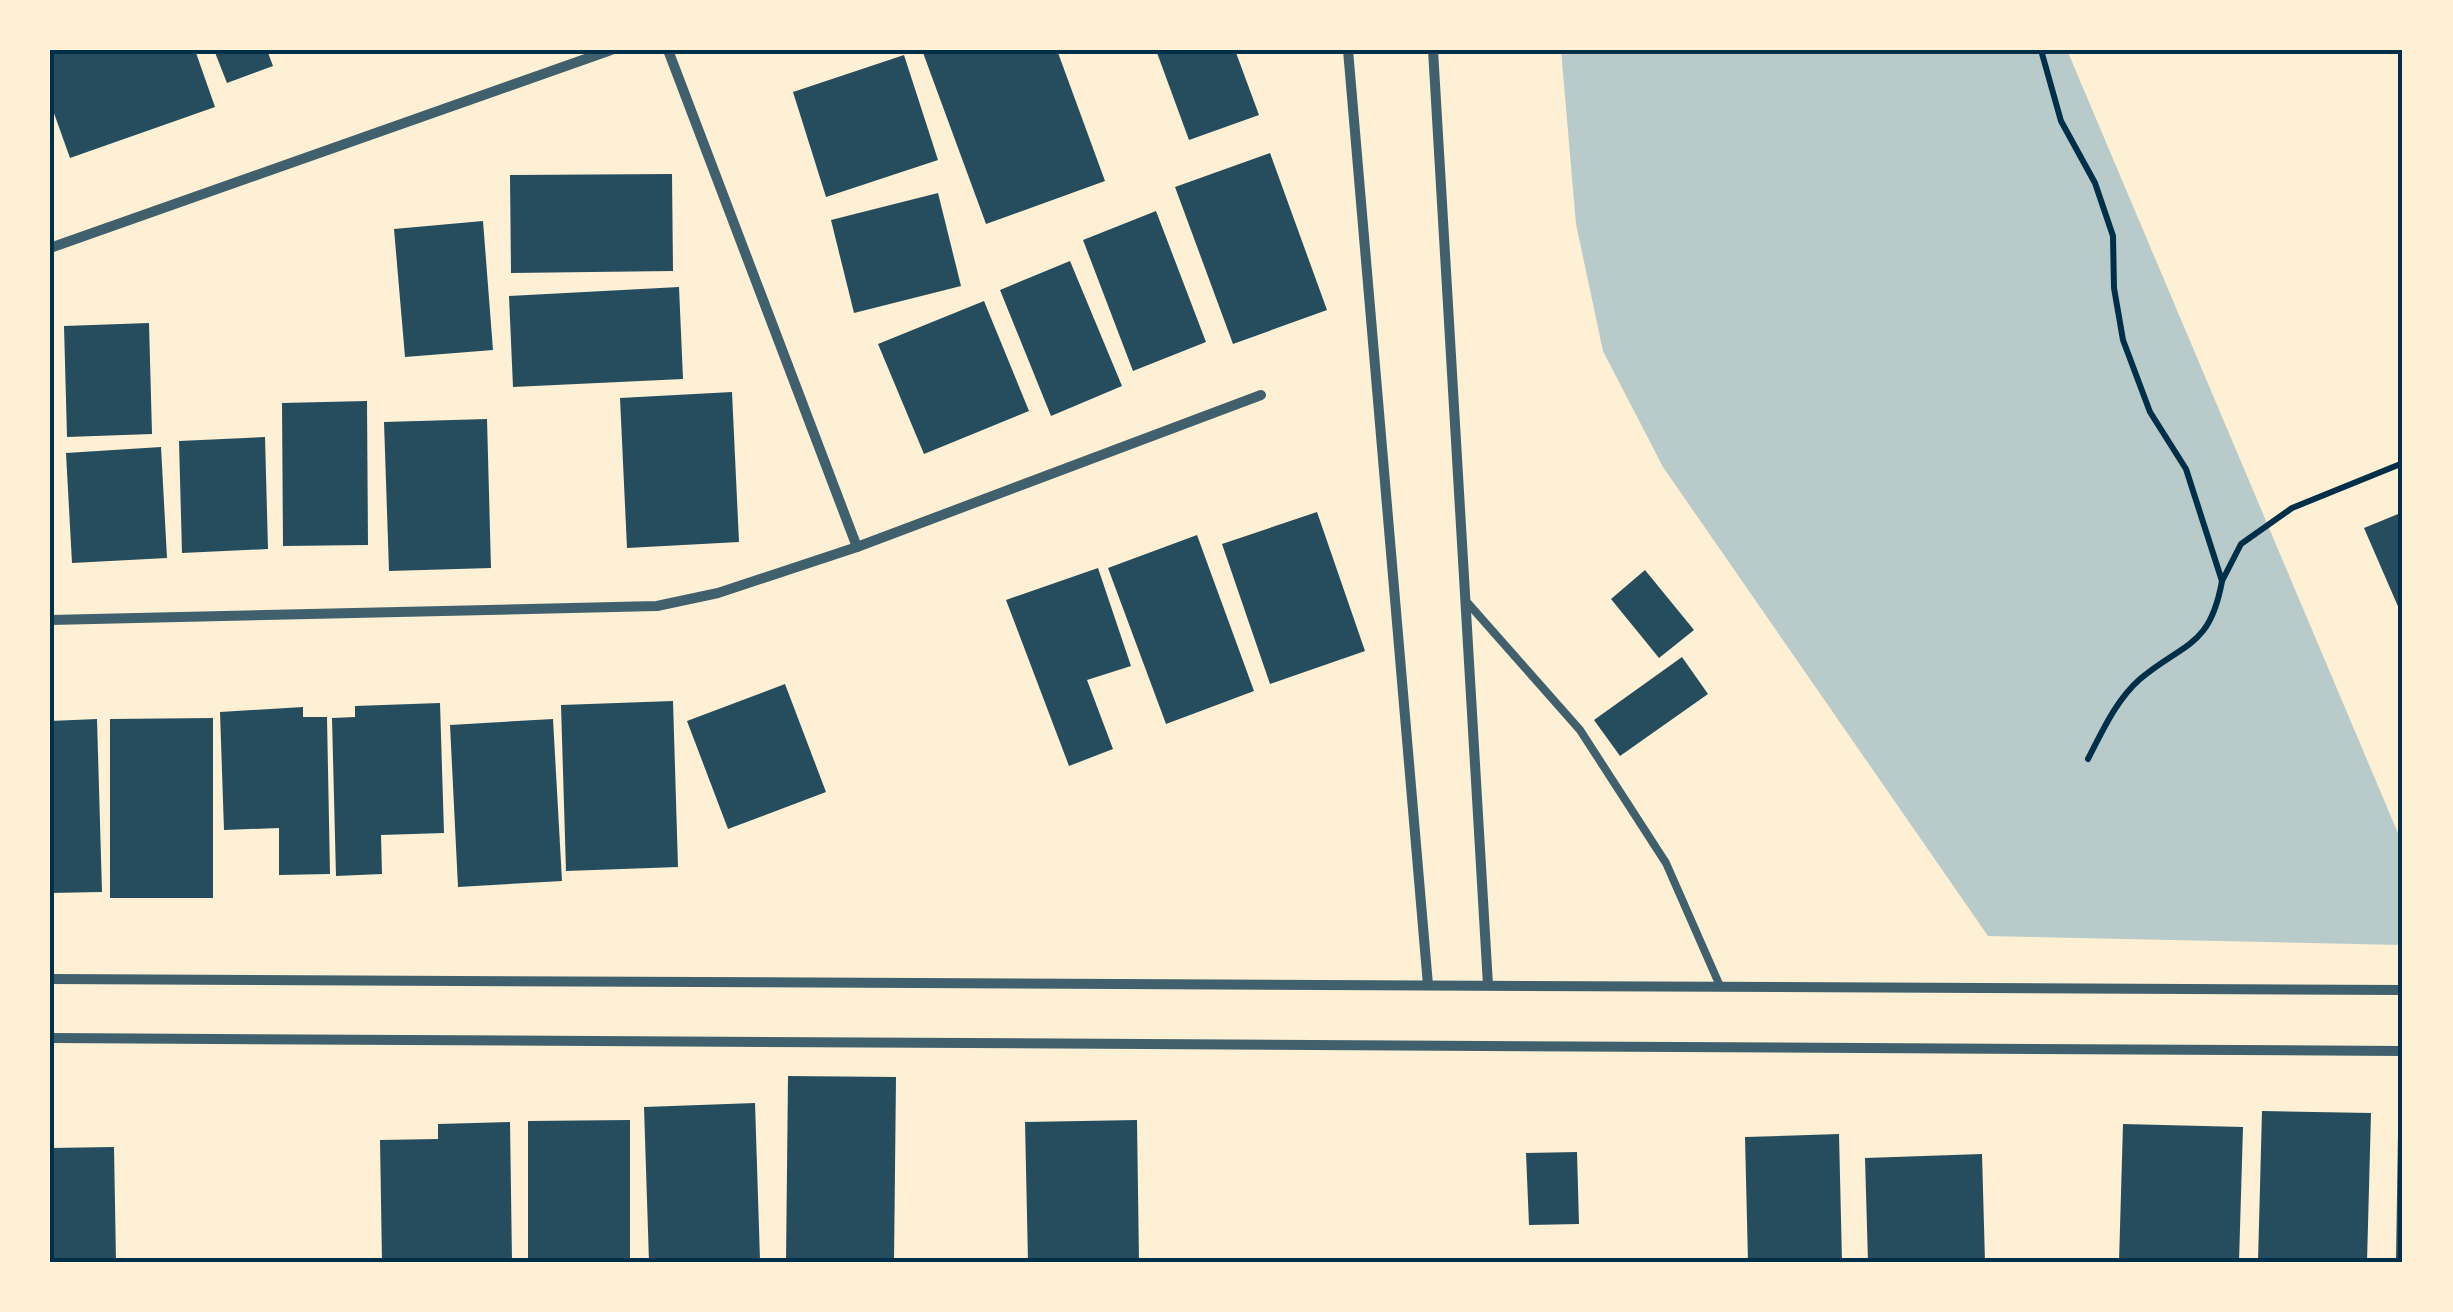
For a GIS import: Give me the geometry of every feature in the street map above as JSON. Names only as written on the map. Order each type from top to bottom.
[{"type":"street","points":[[50,248],[611,50]]},
{"type":"street","points":[[668,50],[857,547]]},
{"type":"street","points":[[1348,50],[1428,985]]},
{"type":"street","points":[[1433,50],[1488,986]]},
{"type":"street","points":[[50,620],[658,606],[718,594],[857,547],[1262,395]]},
{"type":"street","points":[[50,978],[2403,990]]},
{"type":"street","points":[[50,1038],[2403,1051]]},
{"type":"lane","points":[[1464,598],[1580,730],[1666,864],[1720,986]]},
{"type":"path","points":[[2041,50],[2061,120],[2095,183],[2113,236],[2114,288],[2123,340],[2150,412],[2186,469],[2222,581]]},
{"type":"path","points":[[2088,759],[2108,719],[2139,680],[2186,652],[2216,614],[2222,581],[2241,544],[2292,508],[2403,463]]},
{"type":"shaded area","points":[[1561,50],[2067,50],[2403,845],[2403,945],[1988,936],[1663,467],[1603,351],[1576,224]]},
{"type":"building","points":[[50,50],[195,50],[215,107],[70,158],[50,102]]},
{"type":"building","points":[[214,50],[267,50],[273,66],[227,83]]},
{"type":"building","points":[[922,50],[1057,50],[1105,181],[986,224]]},
{"type":"building","points":[[1156,50],[1235,50],[1259,115],[1189,140]]},
{"type":"building","points":[[904,55],[938,160],[826,197],[793,92]]},
{"type":"building","points":[[1270,153],[1327,310],[1233,344],[1175,187]]},
{"type":"building","points":[[672,174],[673,271],[511,273],[510,175]]},
{"type":"building","points":[[938,193],[961,286],[854,313],[831,220]]},
{"type":"building","points":[[1156,211],[1206,342],[1133,371],[1083,240]]},
{"type":"building","points":[[483,221],[493,350],[405,357],[394,229]]},
{"type":"building","points":[[1070,261],[1122,386],[1051,416],[1000,290]]},
{"type":"building","points":[[679,287],[683,379],[513,387],[509,296]]},
{"type":"building","points":[[984,301],[1029,411],[924,454],[878,344]]},
{"type":"building","points":[[149,323],[152,434],[67,437],[64,326]]},
{"type":"building","points":[[732,392],[739,542],[627,548],[620,398]]},
{"type":"building","points":[[367,401],[368,545],[283,546],[282,403]]},
{"type":"building","points":[[487,419],[491,568],[389,571],[384,422]]},
{"type":"building","points":[[265,437],[268,549],[182,553],[179,441]]},
{"type":"building","points":[[161,447],[167,558],[72,563],[66,453]]},
{"type":"building","points":[[1317,512],[1365,651],[1270,684],[1222,544]]},
{"type":"building","points":[[2403,512],[2403,618],[2364,528]]},
{"type":"building","points":[[1197,535],[1254,691],[1166,724],[1108,568]]},
{"type":"building","points":[[1098,568],[1131,666],[1087,680],[1113,749],[1069,766],[1006,600]]},
{"type":"building","points":[[1645,570],[1694,630],[1659,658],[1611,599]]},
{"type":"building","points":[[1682,657],[1708,694],[1620,756],[1594,720]]},
{"type":"building","points":[[785,684],[826,792],[728,829],[687,721]]},
{"type":"building","points":[[673,701],[678,867],[566,871],[561,705]]},
{"type":"building","points":[[440,703],[444,833],[381,835],[382,874],[336,876],[332,718],[355,717],[355,706]]},
{"type":"building","points":[[303,707],[303,717],[327,717],[330,874],[279,875],[279,828],[224,830],[220,712]]},
{"type":"building","points":[[213,718],[213,898],[110,898],[110,719]]},
{"type":"building","points":[[97,719],[102,892],[50,893],[50,721]]},
{"type":"building","points":[[553,719],[562,881],[458,887],[450,725]]},
{"type":"building","points":[[788,1076],[896,1077],[894,1262],[786,1262]]},
{"type":"building","points":[[755,1103],[760,1260],[649,1262],[644,1107]]},
{"type":"building","points":[[2262,1111],[2371,1113],[2367,1262],[2258,1262]]},
{"type":"building","points":[[630,1120],[630,1261],[528,1262],[528,1121]]},
{"type":"building","points":[[1137,1120],[1139,1262],[1028,1262],[1025,1122]]},
{"type":"building","points":[[510,1122],[512,1262],[382,1262],[380,1140],[438,1139],[438,1124]]},
{"type":"building","points":[[2123,1124],[2243,1127],[2239,1262],[2119,1262]]},
{"type":"building","points":[[2398,1131],[2403,1131],[2403,1262],[2396,1262]]},
{"type":"building","points":[[1839,1134],[1842,1262],[1748,1262],[1745,1137]]},
{"type":"building","points":[[114,1147],[116,1262],[50,1262],[50,1148]]},
{"type":"building","points":[[1577,1152],[1579,1224],[1529,1225],[1526,1153]]},
{"type":"building","points":[[1982,1154],[1985,1262],[1868,1262],[1865,1158]]}]
